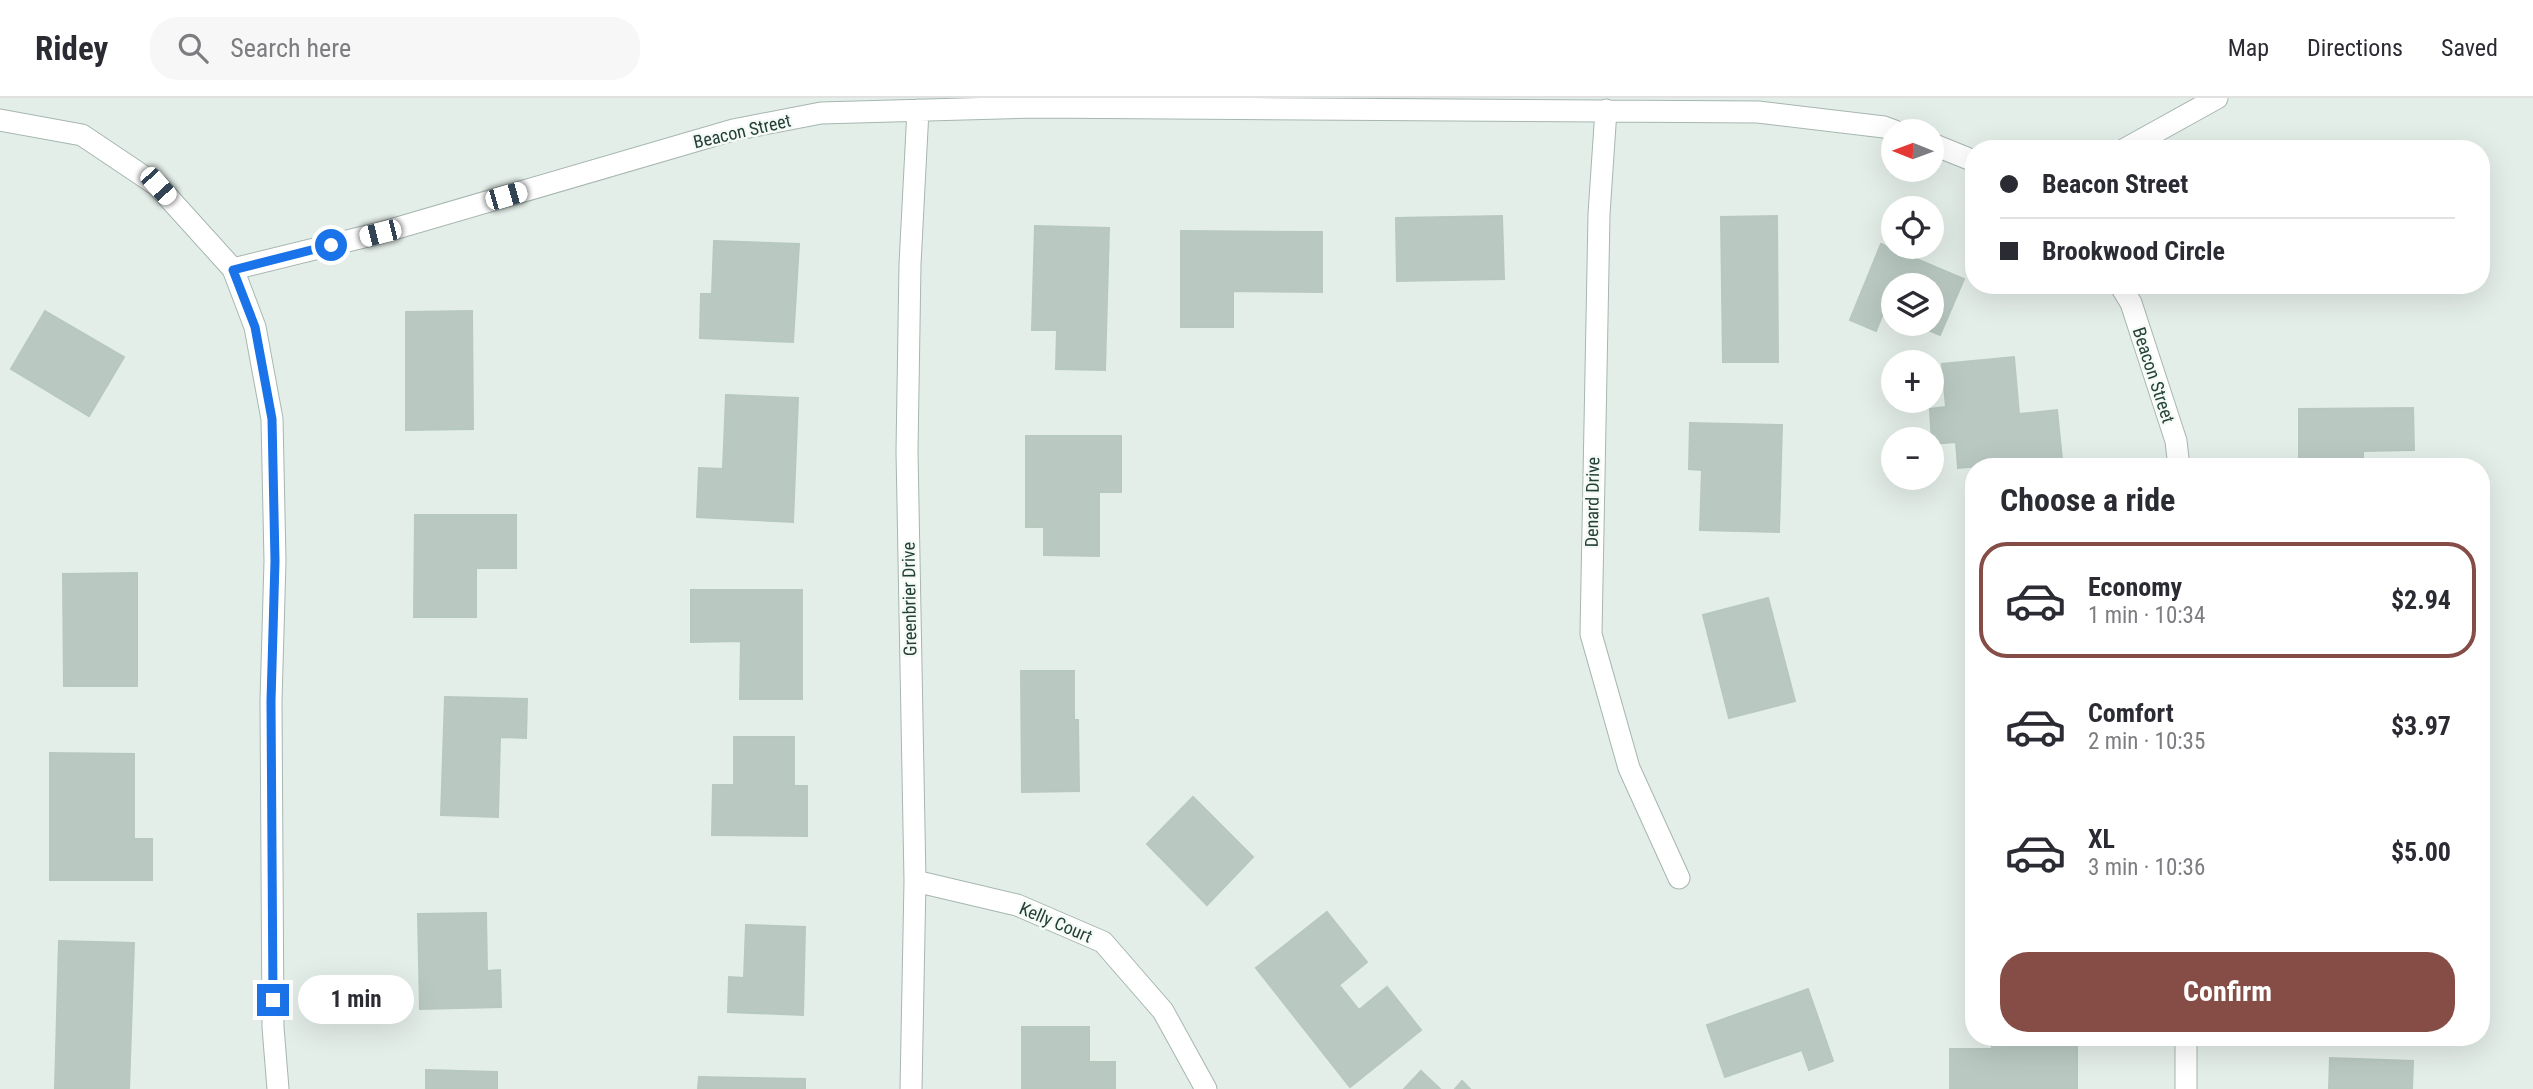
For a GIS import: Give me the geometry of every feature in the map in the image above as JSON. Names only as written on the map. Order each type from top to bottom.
[{"type":"street","points":[[2141,140],[2217,98]]},
{"type":"street","name":"Beacon Street","points":[[233,270],[380,233],[733,130],[821,113],[1048,107],[1606,110],[1758,112],[1881,127]]},
{"type":"street","name":"Greenbrier Drive","points":[[911,1089],[915,881],[907,451],[910,264],[918,110]]},
{"type":"street","name":"Denard Drive","points":[[1606,110],[1599,215],[1591,634],[1629,768],[1679,878]]},
{"type":"street","points":[[0,120],[82,135],[158,186],[233,270],[255,327],[272,419],[275,561],[271,701],[273,1027],[278,1089]]},
{"type":"street","points":[[1944,149],[1965,157]]},
{"type":"street","name":"Beacon Street","points":[[2126,294],[2131,303],[2176,441],[2178,458]]},
{"type":"street","name":"Kelly Court","points":[[915,881],[1017,905],[1103,942],[1163,1011],[1206,1089]]},
{"type":"street","points":[[2186,1046],[2186,1089]]},
{"type":"building","points":[[1502,216],[1504,279],[1397,281],[1396,218]]},
{"type":"building","points":[[1777,216],[1778,362],[1723,362],[1721,217]]},
{"type":"building","points":[[1035,226],[1109,228],[1105,370],[1056,369],[1057,330],[1032,330]]},
{"type":"building","points":[[1181,231],[1322,232],[1322,292],[1233,291],[1233,327],[1181,327]]},
{"type":"building","points":[[714,241],[799,244],[793,342],[700,338],[701,294],[712,294]]},
{"type":"building","points":[[1881,244],[1881,259],[1917,259],[1964,279],[1944,326],[1944,273],[1881,273],[1881,318],[1876,331],[1850,320]]},
{"type":"building","points":[[45,311],[124,357],[89,416],[11,369]]},
{"type":"building","points":[[472,311],[473,429],[406,430],[406,312]]},
{"type":"building","points":[[2014,357],[2019,414],[2057,410],[2062,458],[1965,458],[1965,467],[1958,468],[1956,442],[1944,443],[1944,427],[1931,427],[1930,413],[1944,413],[1944,364]]},
{"type":"building","points":[[726,395],[798,398],[793,522],[697,517],[699,468],[723,469]]},
{"type":"building","points":[[2413,408],[2414,450],[2363,451],[2363,458],[2299,458],[2299,409]]},
{"type":"building","points":[[1690,423],[1782,425],[1779,532],[1700,530],[1702,470],[1689,469]]},
{"type":"building","points":[[1026,436],[1121,436],[1121,492],[1099,492],[1099,556],[1044,555],[1044,527],[1026,527]]},
{"type":"building","points":[[415,515],[516,515],[516,568],[476,568],[476,617],[414,617]]},
{"type":"building","points":[[137,573],[137,686],[64,686],[63,574]]},
{"type":"building","points":[[691,590],[802,590],[802,699],[740,699],[741,641],[691,642]]},
{"type":"building","points":[[1768,598],[1795,701],[1729,718],[1703,615]]},
{"type":"building","points":[[1021,671],[1074,671],[1079,791],[1022,792]]},
{"type":"building","points":[[445,697],[527,699],[526,738],[500,737],[498,817],[441,815]]},
{"type":"building","points":[[734,737],[794,737],[794,786],[807,786],[807,836],[712,835],[713,785],[734,785]]},
{"type":"building","points":[[50,753],[134,754],[134,839],[152,839],[152,880],[50,880]]},
{"type":"building","points":[[1193,797],[1253,857],[1207,905],[1147,844]]},
{"type":"building","points":[[1327,912],[1367,962],[1339,985],[1359,1010],[1387,987],[1421,1030],[1350,1087],[1256,968]]},
{"type":"building","points":[[486,913],[487,971],[500,970],[501,1007],[420,1009],[418,914]]},
{"type":"building","points":[[746,925],[805,927],[803,1015],[728,1012],[729,977],[744,978]]},
{"type":"building","points":[[59,941],[134,943],[129,1089],[55,1089]]},
{"type":"building","points":[[1808,989],[1833,1061],[1809,1070],[1802,1050],[1725,1077],[1707,1025]]},
{"type":"building","points":[[1022,1027],[1089,1027],[1089,1062],[1115,1062],[1115,1089],[1022,1089]]},
{"type":"building","points":[[1992,1046],[2077,1046],[2077,1089],[1950,1089],[1950,1049],[1992,1049]]},
{"type":"building","points":[[2330,1058],[2413,1061],[2412,1089],[2329,1089]]},
{"type":"building","points":[[426,1070],[497,1072],[497,1089],[426,1089]]},
{"type":"building","points":[[1421,1071],[1440,1089],[1404,1089]]},
{"type":"building","points":[[699,1077],[805,1079],[805,1089],[698,1089]]},
{"type":"building","points":[[1462,1081],[1470,1089],[1455,1089]]},
{"type":"route","points":[[273,1000],[271,701],[275,561],[272,419],[255,327],[233,270],[331,245]]}]
